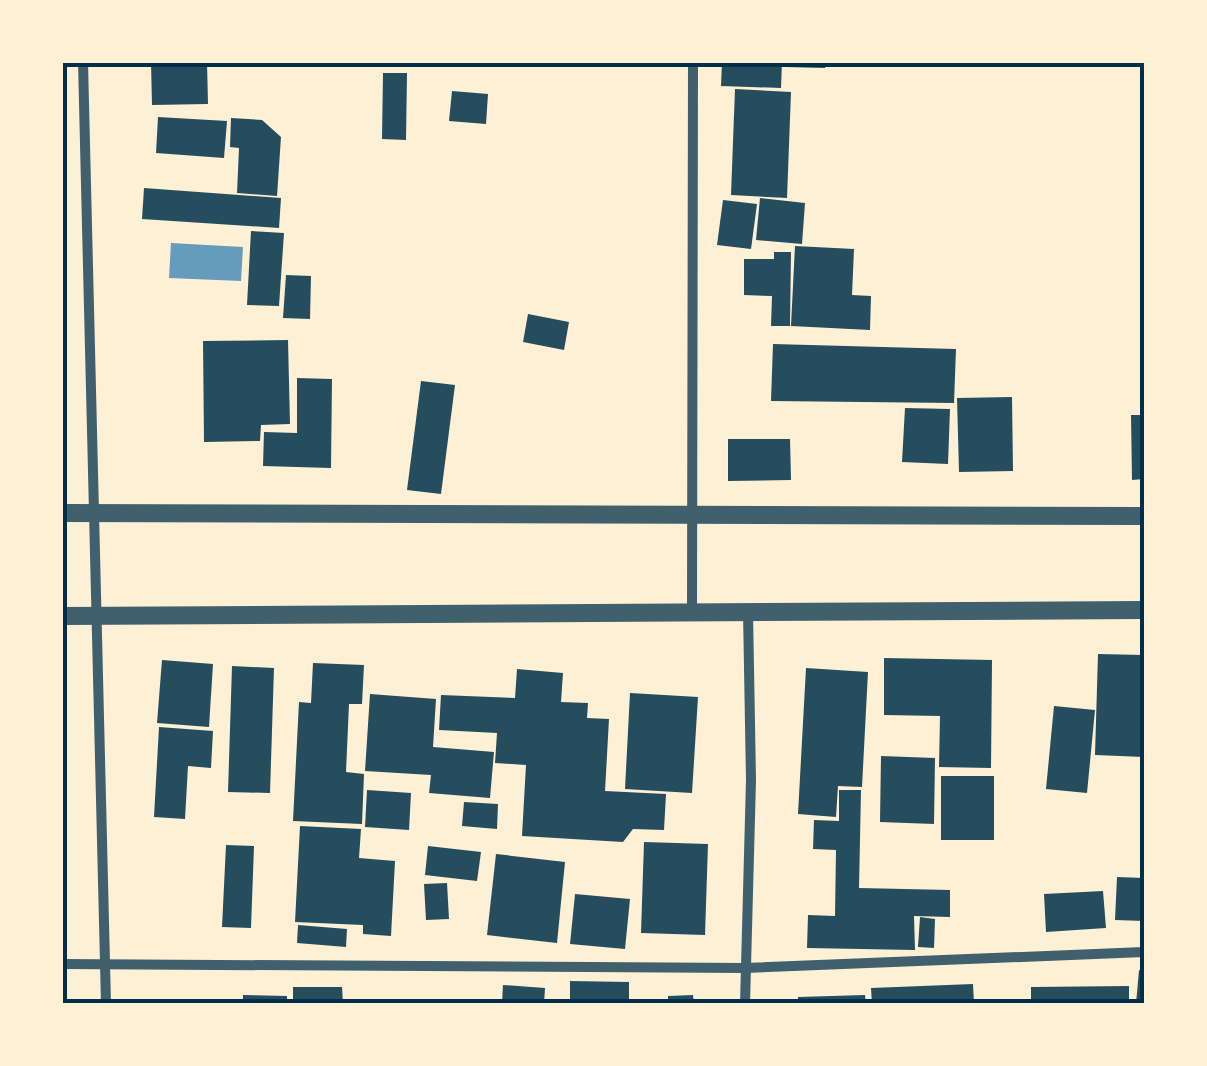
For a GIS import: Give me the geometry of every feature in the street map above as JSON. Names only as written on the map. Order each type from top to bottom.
[{"type":"street","points":[[83,62],[93,512],[100,616],[106,1004]]},
{"type":"street","points":[[692,610],[688,513],[694,62]]},
{"type":"street","points":[[62,513],[1144,516]]},
{"type":"street","points":[[745,1004],[751,780],[748,610]]},
{"type":"street","points":[[62,616],[1144,610]]},
{"type":"street","points":[[62,964],[745,968],[1144,952]]},
{"type":"water","points":[[171,243],[243,247],[241,281],[169,278]]},
{"type":"building","points":[[151,62],[207,62],[208,104],[152,105]]},
{"type":"building","points":[[722,62],[782,62],[781,88],[721,86]]},
{"type":"building","points":[[785,62],[826,62],[825,68],[785,67]]},
{"type":"building","points":[[383,73],[407,73],[406,140],[382,139]]},
{"type":"building","points":[[735,89],[791,92],[787,198],[731,195]]},
{"type":"building","points":[[452,91],[488,94],[486,124],[449,121]]},
{"type":"building","points":[[158,117],[227,121],[224,158],[156,153]]},
{"type":"building","points":[[231,118],[262,120],[281,137],[277,196],[237,193],[239,148],[230,147]]},
{"type":"building","points":[[144,188],[281,198],[279,228],[142,219]]},
{"type":"building","points":[[760,198],[805,203],[802,244],[756,240]]},
{"type":"building","points":[[723,200],[757,204],[751,249],[717,245]]},
{"type":"building","points":[[251,231],[284,233],[279,306],[247,305]]},
{"type":"building","points":[[795,246],[854,249],[852,295],[871,296],[870,330],[791,326]]},
{"type":"building","points":[[774,252],[791,252],[790,326],[771,326],[772,296],[744,295],[744,259],[774,259]]},
{"type":"building","points":[[286,275],[311,276],[310,319],[283,318]]},
{"type":"building","points":[[528,314],[569,322],[564,350],[523,342]]},
{"type":"building","points":[[288,340],[290,424],[261,425],[260,441],[204,442],[203,341]]},
{"type":"building","points":[[773,344],[956,349],[954,403],[771,401]]},
{"type":"building","points":[[297,378],[332,379],[331,468],[263,466],[264,432],[297,433]]},
{"type":"building","points":[[421,381],[455,385],[441,494],[407,490]]},
{"type":"building","points":[[1012,397],[1013,471],[959,472],[957,398]]},
{"type":"building","points":[[905,408],[950,409],[948,464],[902,462]]},
{"type":"building","points":[[1131,415],[1144,415],[1144,479],[1132,480]]},
{"type":"building","points":[[728,439],[790,439],[791,480],[728,481]]},
{"type":"building","points":[[1098,654],[1144,655],[1144,757],[1095,755]]},
{"type":"building","points":[[884,658],[992,660],[991,768],[939,767],[940,716],[884,715]]},
{"type":"building","points":[[162,660],[213,664],[209,727],[157,723]]},
{"type":"building","points":[[313,663],[364,665],[362,704],[349,704],[346,772],[364,774],[362,824],[293,821],[299,702],[311,703]]},
{"type":"building","points":[[232,666],[274,668],[270,793],[228,792]]},
{"type":"building","points":[[806,668],[868,672],[862,787],[838,786],[836,817],[798,814]]},
{"type":"building","points":[[517,669],[563,673],[561,702],[588,703],[587,718],[609,719],[605,791],[666,794],[664,830],[633,829],[623,842],[522,836],[526,765],[495,763],[497,733],[439,730],[441,695],[515,698]]},
{"type":"building","points":[[630,693],[698,697],[692,793],[625,789]]},
{"type":"building","points":[[370,694],[436,699],[433,747],[494,752],[490,798],[429,793],[431,775],[365,771]]},
{"type":"building","points":[[1054,706],[1095,710],[1087,793],[1046,789]]},
{"type":"building","points":[[159,727],[213,731],[211,768],[188,766],[185,819],[154,817]]},
{"type":"building","points":[[881,756],[935,758],[934,824],[880,822]]},
{"type":"building","points":[[941,776],[994,776],[994,840],[941,840]]},
{"type":"building","points":[[367,790],[411,793],[409,830],[365,827]]},
{"type":"building","points":[[839,790],[861,790],[859,888],[950,890],[950,917],[914,916],[915,950],[807,948],[808,915],[835,916],[836,850],[813,849],[814,820],[839,821]]},
{"type":"building","points":[[464,802],[498,804],[497,829],[462,826]]},
{"type":"building","points":[[300,826],[361,829],[359,858],[395,861],[391,936],[363,934],[363,925],[295,922]]},
{"type":"building","points":[[644,842],[708,844],[705,935],[641,933]]},
{"type":"building","points":[[226,845],[254,846],[251,928],[222,927]]},
{"type":"building","points":[[428,846],[481,852],[477,881],[425,875]]},
{"type":"building","points":[[496,854],[565,862],[557,943],[487,935]]},
{"type":"building","points":[[1117,877],[1144,878],[1144,921],[1115,920]]},
{"type":"building","points":[[447,883],[449,919],[426,920],[424,884]]},
{"type":"building","points":[[1103,891],[1106,928],[1046,932],[1044,894]]},
{"type":"building","points":[[575,894],[630,899],[625,949],[570,944]]},
{"type":"building","points":[[920,917],[935,919],[934,948],[918,947]]},
{"type":"building","points":[[298,925],[347,929],[346,947],[297,943]]},
{"type":"building","points":[[1139,970],[1144,971],[1144,1004],[1136,1004]]},
{"type":"building","points":[[570,981],[629,982],[629,1004],[570,1004]]},
{"type":"building","points":[[973,984],[974,1004],[872,1004],[871,988]]},
{"type":"building","points":[[503,985],[545,988],[544,1004],[502,1004]]},
{"type":"building","points":[[1129,986],[1129,1004],[1031,1004],[1031,987]]},
{"type":"building","points":[[293,987],[342,987],[343,1004],[293,1004]]},
{"type":"building","points":[[243,995],[287,996],[287,1004],[243,1004]]},
{"type":"building","points":[[693,995],[694,1004],[668,1004],[668,996]]},
{"type":"building","points":[[865,995],[866,1004],[798,1004],[798,997]]}]
